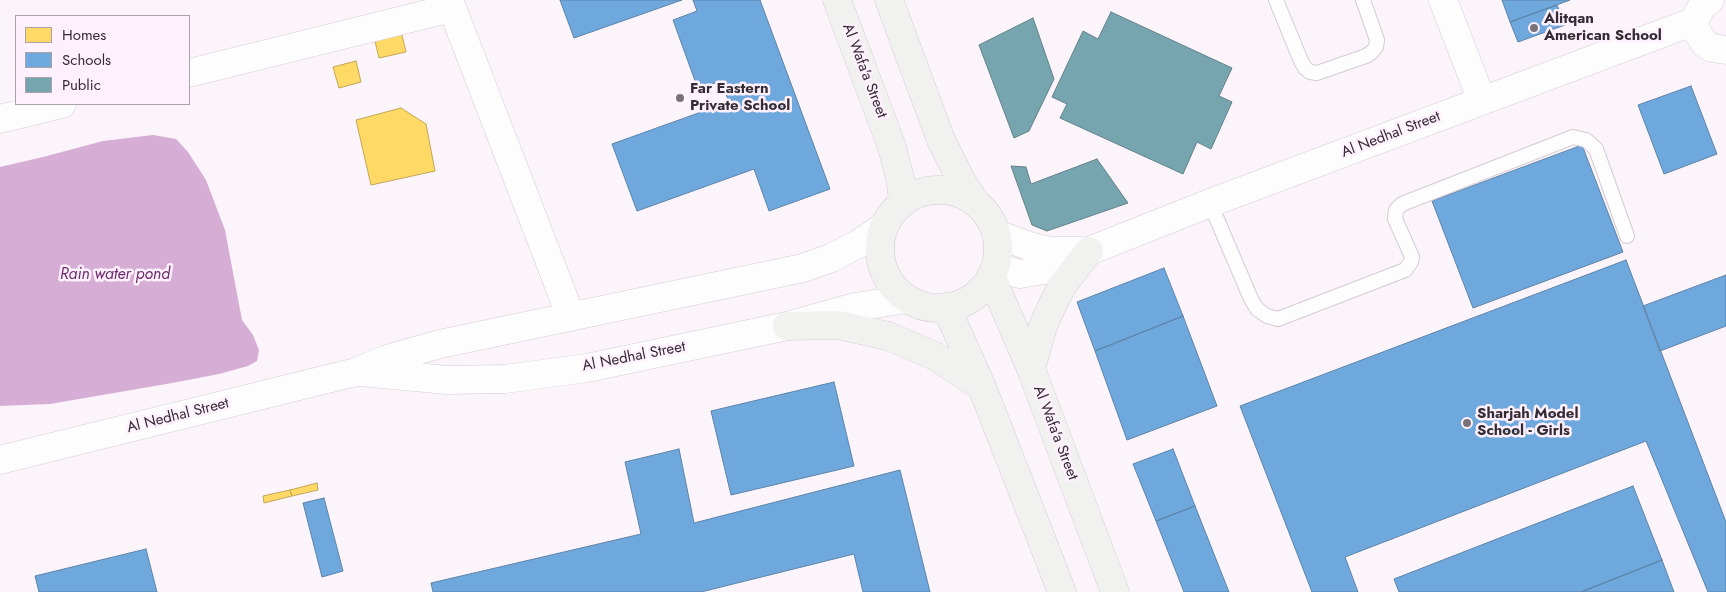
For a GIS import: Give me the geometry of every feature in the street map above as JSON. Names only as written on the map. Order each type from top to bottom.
[{"type":"street","name":"Al Wafa'a Street","points":[[837,0],[892,147],[901,183],[903,201]]},
{"type":"street","points":[[889,0],[940,140],[974,202]]},
{"type":"street","points":[[1443,0],[1482,101]]},
{"type":"street","points":[[190,73],[450,4],[571,317]]},
{"type":"street","points":[[1703,11],[1696,30],[1699,38],[1712,48],[1726,50]]},
{"type":"street","name":"Al Nedhal Street","points":[[993,272],[1020,274],[1044,270],[1066,263],[1089,251],[1210,203],[1482,101],[1703,11]]},
{"type":"street","points":[[0,119],[58,105]]},
{"type":"street","points":[[931,190],[946,190],[961,194],[974,202],[984,211],[996,234],[998,251],[993,272],[979,292],[964,302],[946,308],[926,306],[907,299],[895,288],[886,275],[880,260],[880,243],[883,227],[903,201],[916,194],[931,190]]},
{"type":"street","name":"Al Nedhal Street","points":[[0,460],[356,372],[387,359],[440,344],[802,268],[831,258],[858,244],[883,227]]},
{"type":"street","name":"Al Nedhal Street","points":[[996,234],[1032,247],[1050,251],[1089,251]]},
{"type":"street","points":[[1030,369],[1043,326],[1052,306],[1062,286],[1089,251]]},
{"type":"street","name":"Al Wafa'a Street","points":[[993,272],[1115,592]]},
{"type":"street","name":"Al Nedhal Street","points":[[356,372],[447,380],[505,379],[587,368],[787,326],[855,307],[907,299]]},
{"type":"street","points":[[946,308],[982,387],[1062,592]]},
{"type":"street","points":[[787,326],[838,325],[888,336],[935,356],[982,387]]},
{"type":"lane","points":[[1276,0],[1304,68],[1310,72],[1317,73],[1372,52],[1376,46],[1377,40],[1363,0]]},
{"type":"lane","points":[[1210,203],[1247,291],[1257,309],[1266,316],[1278,319],[1405,270],[1412,257],[1395,219],[1396,210],[1402,204],[1573,137],[1586,140],[1596,149],[1628,236]]},
{"type":"water","name":"Rain water pond","points":[[153,135],[176,139],[188,152],[206,180],[225,230],[242,320],[253,335],[259,350],[257,361],[248,366],[219,374],[172,383],[50,404],[0,406],[0,167],[103,141]]},
{"type":"building: Homes","points":[[400,27],[406,52],[379,58],[373,33]]},
{"type":"building: Homes","points":[[356,61],[361,82],[339,88],[333,67]]},
{"type":"building: Homes","points":[[401,108],[426,124],[435,171],[371,185],[356,120]]},
{"type":"building: Homes","points":[[317,483],[318,490],[292,496],[290,490]]},
{"type":"building: Homes","points":[[290,490],[292,496],[264,503],[263,496]]},
{"type":"building: Schools","points":[[560,0],[682,0],[574,38]]},
{"type":"building: Schools","points":[[693,0],[760,0],[830,189],[769,211],[754,169],[637,211],[612,144],[729,102],[721,81],[698,89],[673,20],[697,11]]},
{"type":"building: Schools","points":[[1502,0],[1570,0],[1510,22]]},
{"type":"building: Schools","points":[[1557,5],[1565,25],[1518,42],[1510,22]]},
{"type":"building: Schools","points":[[1691,86],[1717,154],[1664,174],[1638,105]]},
{"type":"building: Schools","points":[[1582,145],[1623,252],[1473,308],[1432,201]]},
{"type":"building: Schools","name":"Sharjah Model School - Girls","points":[[1626,260],[1726,522],[1726,592],[1708,592],[1646,441],[1345,557],[1358,592],[1312,592],[1240,406]]},
{"type":"building: Schools","points":[[1164,268],[1183,316],[1095,351],[1077,302]]},
{"type":"building: Schools","points":[[1726,275],[1726,326],[1660,351],[1643,306]]},
{"type":"building: Schools","points":[[1183,316],[1217,406],[1127,440],[1095,351]]},
{"type":"building: Schools","points":[[834,382],[854,466],[731,495],[711,411]]},
{"type":"building: Schools","points":[[679,449],[694,523],[900,470],[930,592],[863,592],[854,554],[701,592],[433,592],[431,583],[641,534],[625,462]]},
{"type":"building: Schools","points":[[1173,449],[1195,506],[1156,521],[1133,464]]},
{"type":"building: Schools","points":[[1633,486],[1662,560],[1581,592],[1399,592],[1394,579]]},
{"type":"building: Schools","points":[[324,498],[343,571],[322,577],[303,503]]},
{"type":"building: Schools","points":[[1195,506],[1229,592],[1184,592],[1156,521]]},
{"type":"building: Schools","points":[[146,549],[157,592],[39,592],[35,576]]},
{"type":"building: Schools","points":[[1662,560],[1674,592],[1581,592]]},
{"type":"building: Public","points":[[1111,12],[1232,68],[1219,96],[1232,102],[1211,149],[1197,142],[1183,174],[1060,118],[1067,104],[1052,97],[1083,31],[1098,39]]},
{"type":"building: Public","points":[[1033,18],[1054,79],[1029,131],[1014,138],[979,45]]},
{"type":"building: Public","points":[[1097,159],[1128,203],[1047,231],[1032,225],[1011,166],[1026,167],[1031,184]]},
{"type":"place","name":"Alitqan American School","points":[[1534,28]]},
{"type":"place","name":"Far Eastern Private School","points":[[680,98]]},
{"type":"place","name":"Sharjah Model School - Girls","points":[[1467,423]]}]
